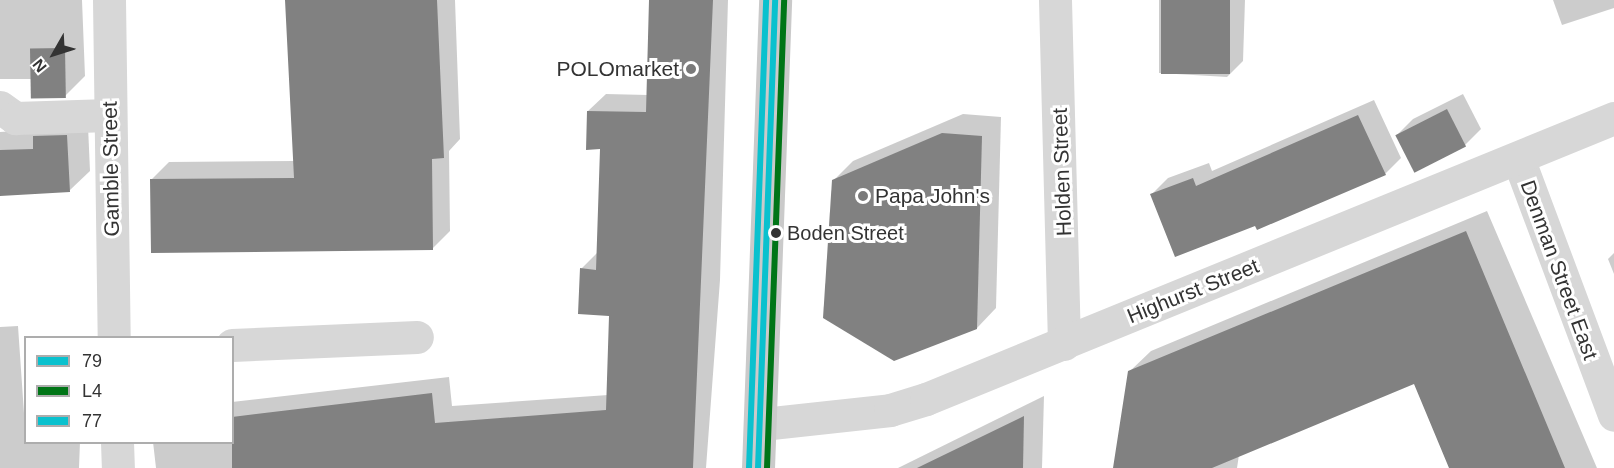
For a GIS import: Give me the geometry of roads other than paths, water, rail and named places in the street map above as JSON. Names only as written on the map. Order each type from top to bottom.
[{"type":"main road","points":[[758,468],[762,424],[776,0]]},
{"type":"street","name":"Gamble Street","points":[[109,0],[114,336]]},
{"type":"street","name":"Holden Street","points":[[1055,0],[1064,344]]},
{"type":"street","points":[[0,108],[15,118],[109,115]]},
{"type":"street","name":"Highurst Street","points":[[762,424],[890,410],[1064,344],[1614,118]]},
{"type":"street","name":"Denman Street East","points":[[1518,158],[1614,415]]},
{"type":"street","points":[[234,345],[417,337]]},
{"type":"street","points":[[117,444],[118,468]]},
{"type":"place","name":"POLOmarket","points":[[691,69]]},
{"type":"place","name":"Papa John's","points":[[863,196]]},
{"type":"place","name":"Boden Street","points":[[776,233]]}]
